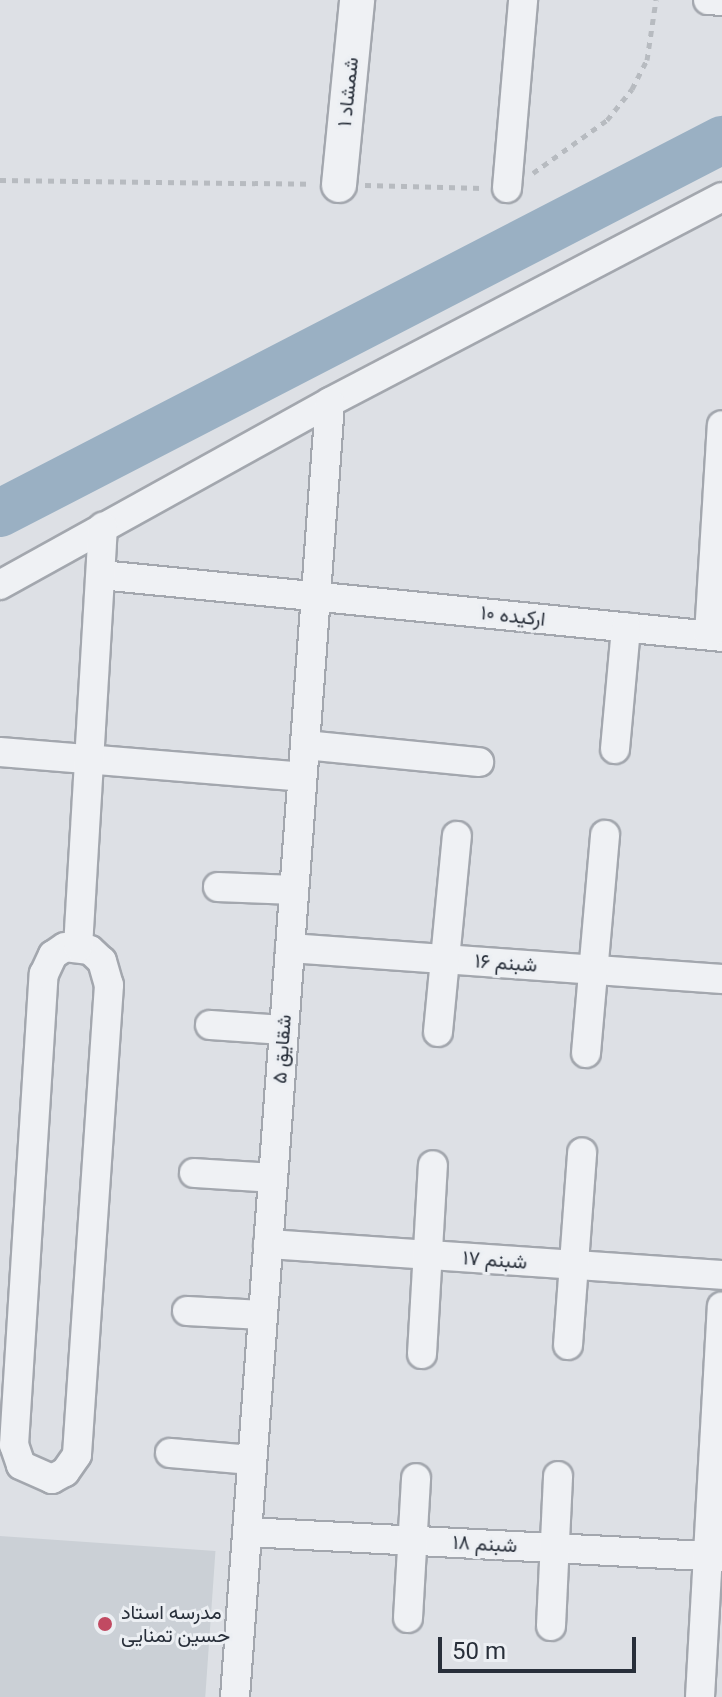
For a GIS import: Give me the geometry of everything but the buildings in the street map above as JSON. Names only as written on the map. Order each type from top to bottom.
[{"type":"street","name":"شمشاد ۱","points":[[339,185],[357,0]]},
{"type":"street","points":[[507,188],[523,0]]},
{"type":"street","points":[[708,0],[722,1]]},
{"type":"street","points":[[0,585],[330,402],[722,197]]},
{"type":"street","name":"شقایق ۵","points":[[235,1697],[330,402]]},
{"type":"street","points":[[716,636],[722,425]]},
{"type":"street","points":[[78,947],[103,527]]},
{"type":"street","name":"ارکیده ۱۰","points":[[101,575],[716,636]]},
{"type":"street","points":[[615,749],[626,627]]},
{"type":"street","points":[[305,745],[479,762]]},
{"type":"street","points":[[0,752],[302,777]]},
{"type":"street","points":[[586,1053],[605,835]]},
{"type":"street","points":[[438,1032],[457,836]]},
{"type":"street","points":[[218,887],[294,890]]},
{"type":"street","points":[[78,947],[102,961],[109,985],[77,1455],[65,1472],[52,1479],[21,1465],[14,1445],[44,974],[53,955],[78,947]]},
{"type":"street","name":"شبنم ۱۶","points":[[290,948],[722,979]]},
{"type":"street","points":[[210,1025],[284,1030]]},
{"type":"street","points":[[568,1345],[582,1153]]},
{"type":"street","points":[[422,1354],[433,1165]]},
{"type":"street","points":[[194,1173],[273,1178]]},
{"type":"street","name":"شبنم ۱۷","points":[[268,1244],[722,1275]]},
{"type":"street","points":[[700,1697],[716,1556],[722,1307]]},
{"type":"street","points":[[187,1311],[263,1315]]},
{"type":"street","points":[[170,1453],[252,1460]]},
{"type":"street","points":[[551,1626],[558,1476]]},
{"type":"street","points":[[408,1618],[416,1478]]},
{"type":"street","name":"شبنم ۱۸","points":[[247,1532],[716,1556]]},
{"type":"shaded area","name":"مدرسه استاد حسین تمنایی","points":[[0,1536],[215,1551],[205,1697],[0,1697]]},
{"type":"waterway","points":[[0,513],[722,140]]},
{"type":"place","name":"مدرسه استاد حسین تمنایی","points":[[105,1624]]}]
